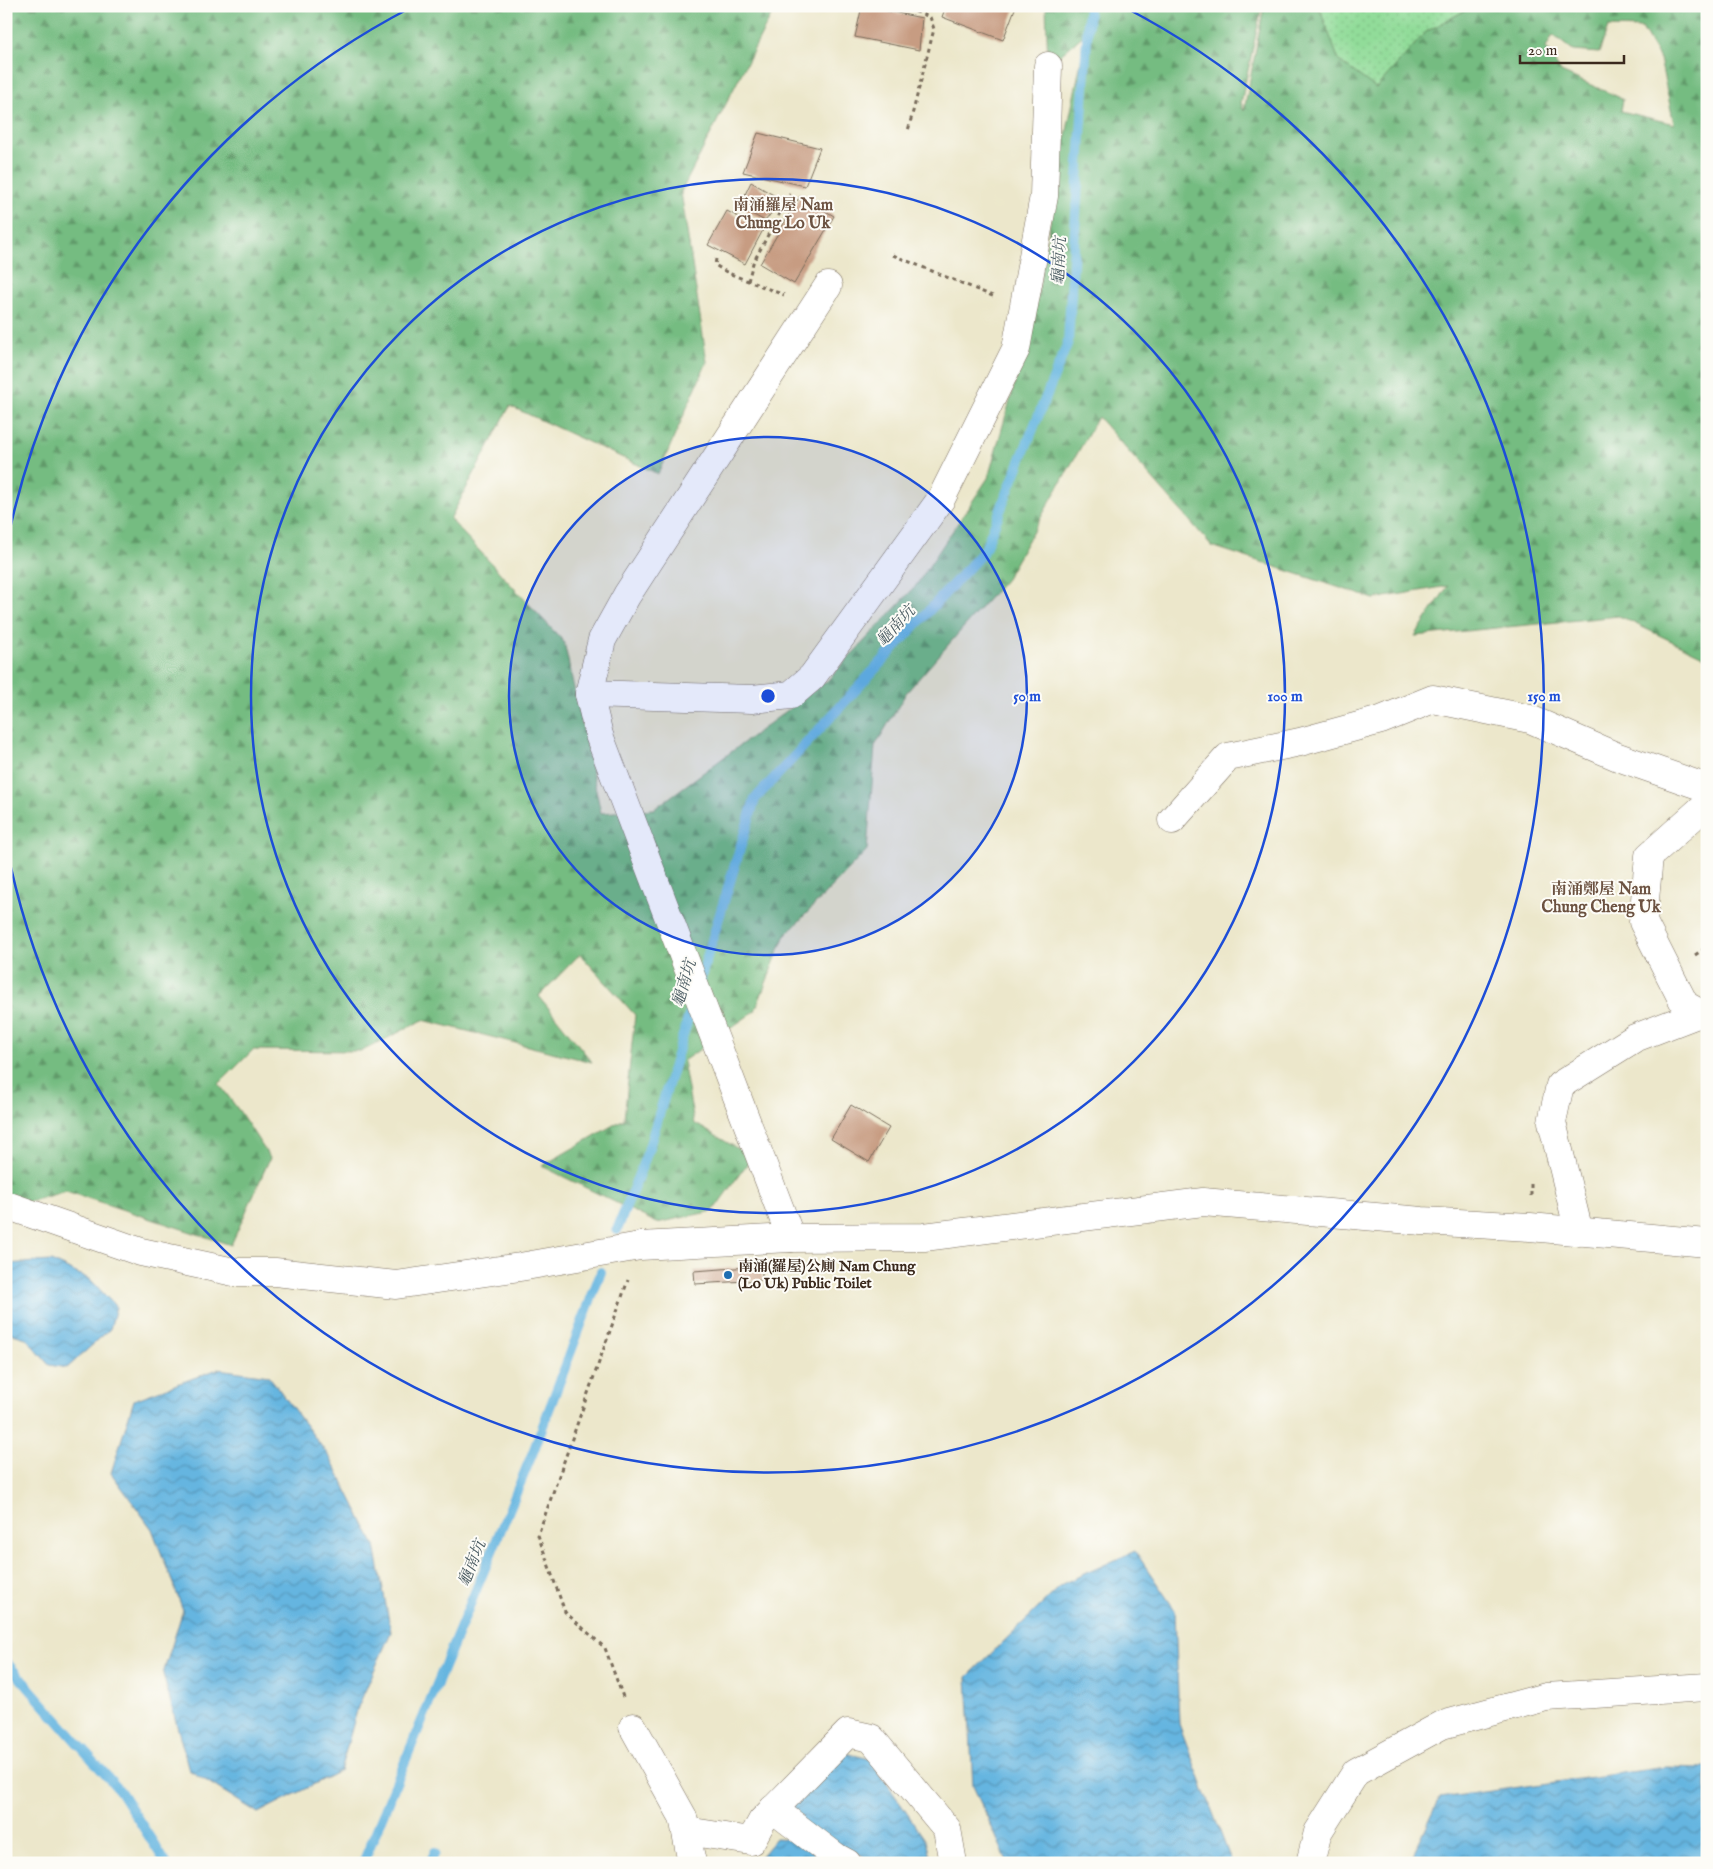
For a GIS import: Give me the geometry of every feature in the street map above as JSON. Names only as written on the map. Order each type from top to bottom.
[{"type":"street","points":[[589,694],[752,699],[791,695],[812,677],[941,499],[1016,348],[1044,196],[1048,66]]},
{"type":"street","points":[[791,1238],[599,735],[589,694],[602,640],[627,595],[822,296]]},
{"type":"street","points":[[1172,820],[1228,757],[1300,742],[1381,720],[1433,699],[1530,719],[1618,757],[1707,788]]},
{"type":"street","points":[[1703,1015],[1685,1005],[1643,922],[1649,856],[1707,804]]},
{"type":"street","points":[[1579,1232],[1552,1122],[1560,1085],[1635,1038],[1703,1015]]},
{"type":"street","points":[[6,1205],[141,1252],[234,1272],[275,1272],[396,1285],[520,1267],[640,1246],[791,1238],[924,1237],[1203,1202],[1707,1243]]},
{"type":"street","points":[[1310,1863],[1318,1832],[1356,1772],[1442,1726],[1546,1697],[1707,1688]]},
{"type":"street","points":[[633,1727],[683,1817],[692,1863]]},
{"type":"street","points":[[686,1831],[752,1841],[762,1821],[848,1733],[871,1738],[947,1829],[953,1863]]},
{"type":"street","points":[[773,1809],[836,1857],[847,1863]]},
{"type":"path","points":[[900,6],[930,16],[934,29],[908,131]]},
{"type":"path","points":[[748,281],[753,264],[790,194]]},
{"type":"path","points":[[893,255],[1023,309]]},
{"type":"path","points":[[716,259],[715,265],[728,273],[771,291],[822,296]]},
{"type":"path","points":[[633,1727],[606,1648],[565,1612],[538,1535],[640,1246]]},
{"type":"green space","points":[[6,6],[776,6],[681,192],[707,362],[658,474],[510,406],[450,519],[564,642],[601,813],[654,809],[827,681],[915,587],[988,478],[1034,316],[1060,165],[1087,32],[1048,66],[1046,6],[1262,6],[1241,103],[1244,111],[1264,6],[1319,6],[1339,61],[1376,88],[1426,32],[1473,6],[1707,6],[1707,658],[1619,616],[1415,636],[1448,586],[1374,599],[1212,546],[1098,417],[1006,579],[906,693],[875,746],[867,850],[784,937],[755,1011],[683,1061],[694,1123],[752,1157],[713,1211],[657,1223],[542,1166],[624,1119],[635,1015],[580,954],[539,996],[592,1062],[423,1020],[362,1051],[253,1050],[219,1084],[270,1158],[231,1245],[66,1191],[6,1208]],"holes":[[[1608,27],[1642,28],[1660,59],[1674,124],[1621,111],[1623,99],[1561,72],[1546,48],[1553,35],[1573,51],[1599,53]]]},
{"type":"green space","points":[[1311,6],[1473,6],[1426,32],[1377,88],[1331,75]]},
{"type":"water","points":[[51,1261],[91,1280],[116,1307],[110,1329],[67,1368],[49,1365],[26,1338],[6,1332],[6,1264]]},
{"type":"water","points":[[218,1369],[269,1376],[331,1459],[375,1546],[391,1632],[358,1707],[340,1771],[258,1813],[189,1770],[163,1674],[183,1610],[152,1529],[111,1473],[134,1400]]},
{"type":"water","points":[[1135,1551],[1175,1610],[1179,1724],[1232,1863],[1008,1863],[973,1786],[967,1677],[1064,1583]]},
{"type":"water","points":[[841,1752],[870,1759],[926,1841],[932,1863],[876,1863],[805,1826],[792,1807]]},
{"type":"water","points":[[1666,1767],[1707,1768],[1707,1863],[1409,1863],[1440,1798]]},
{"type":"water","points":[[776,1838],[790,1839],[830,1863],[755,1863]]},
{"type":"building","points":[[862,6],[922,18],[919,50],[855,37]]},
{"type":"building","points":[[946,6],[1016,6],[1003,40],[942,17]]},
{"type":"building","points":[[758,133],[820,148],[805,186],[743,172]]},
{"type":"building","points":[[751,182],[782,200],[765,221],[739,207]]},
{"type":"building","points":[[800,196],[834,216],[794,284],[760,264]]},
{"type":"building","points":[[727,211],[763,230],[745,264],[708,245]]},
{"type":"building","points":[[851,1105],[889,1128],[869,1162],[831,1139]]},
{"type":"building","name":"南涌(羅屋)公廁 Nam Chung (Lo Uk) Public Toilet","points":[[762,1266],[762,1280],[695,1284],[694,1271]]},
{"type":"waterway","name":"龜南坑","points":[[700,980],[755,799],[984,551],[1068,342],[1089,6]]},
{"type":"waterway","name":"龜南坑","points":[[617,1230],[648,1151],[694,999]]},
{"type":"waterway","name":"龜南坑","points":[[363,1863],[533,1452],[601,1272]]},
{"type":"waterway","points":[[6,1662],[120,1791],[166,1863]]},
{"type":"waterway","points":[[430,1863],[435,1852]]},
{"type":"place","name":"南涌(羅屋)公廁 Nam Chung (Lo Uk) Public Toilet","points":[[728,1275]]},
{"type":"district","name":"南涌羅屋 Nam Chung Lo Uk","points":[[783,213]]},
{"type":"district","name":"南涌鄭屋 Nam Chung Cheng Uk","points":[[1601,897]]}]
